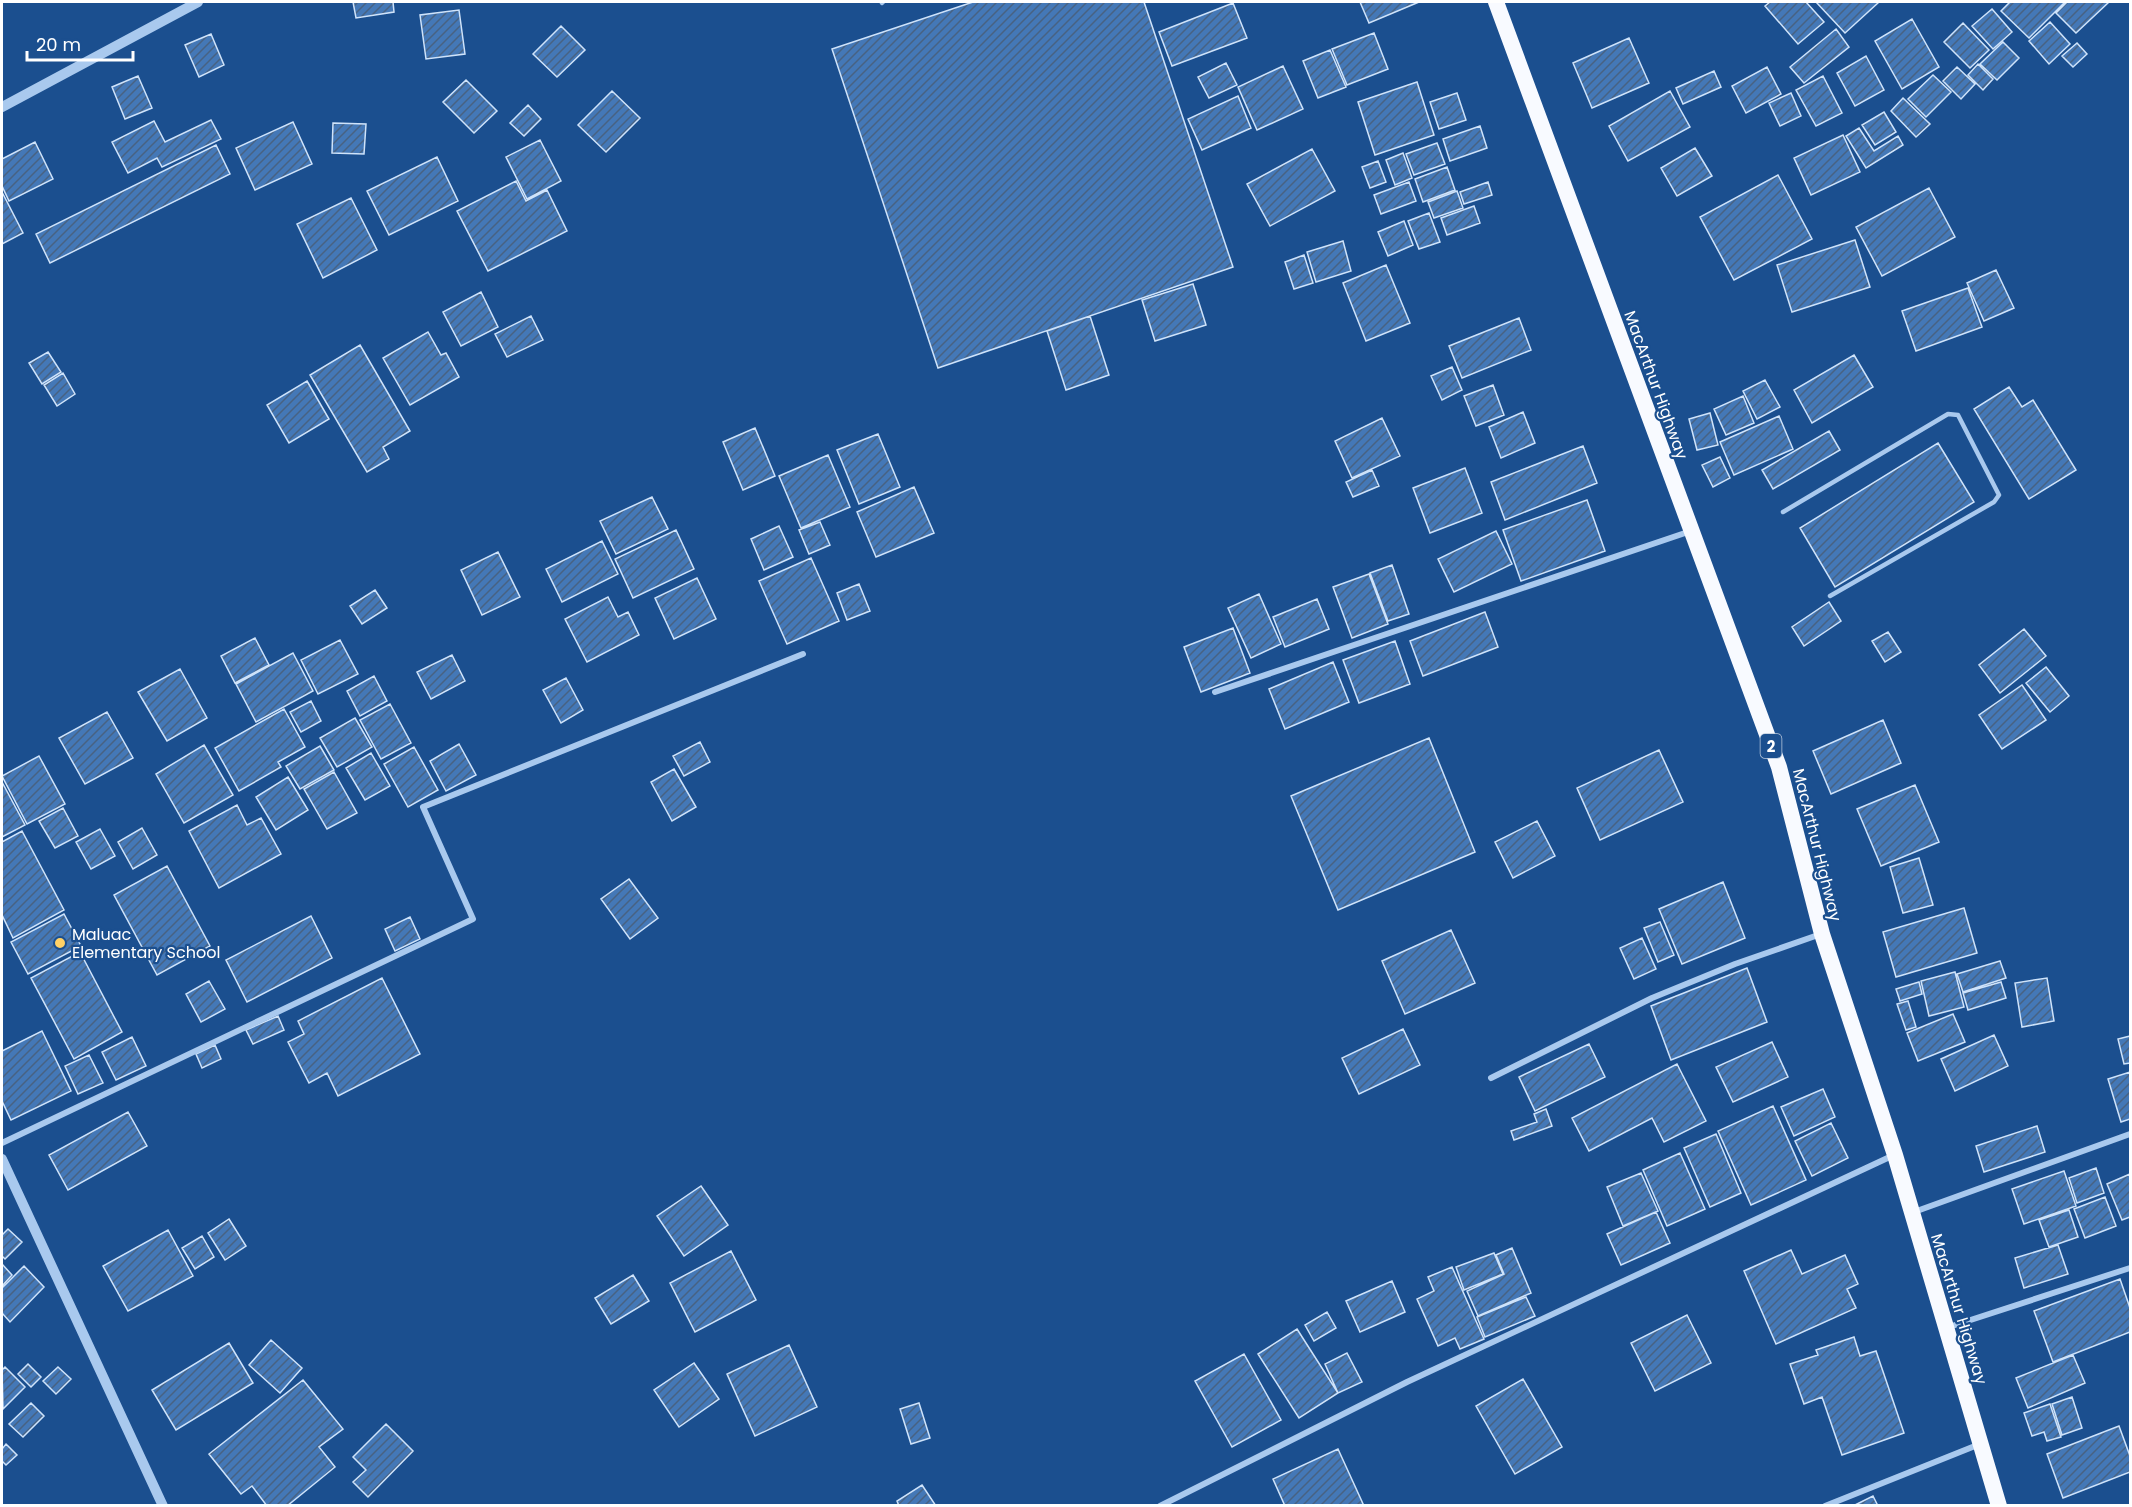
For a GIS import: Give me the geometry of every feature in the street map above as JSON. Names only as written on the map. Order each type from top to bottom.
[{"type":"highway","name":"MacArthur Highway","points":[[1496,2],[1779,767],[1822,934],[1895,1155],[1999,1506]]},
{"type":"street","points":[[2,107],[198,2]]},
{"type":"street","points":[[1215,692],[1690,531]]},
{"type":"street","points":[[2,1143],[473,919],[423,807],[803,654]]},
{"type":"street","points":[[1491,1078],[1653,998],[1735,964],[1822,934]]},
{"type":"street","points":[[1911,1213],[2130,1134]]},
{"type":"street","points":[[1160,1506],[1407,1382],[1895,1155]]},
{"type":"street","points":[[2,1159],[163,1506]]},
{"type":"street","points":[[1945,1328],[2130,1268]]},
{"type":"street","points":[[1825,1506],[1980,1444]]},
{"type":"lane","points":[[1783,512],[1948,414],[1958,415],[1999,495],[1994,502],[1830,596]]},
{"type":"building","points":[[353,2],[393,2],[394,12],[356,18]]},
{"type":"building","points":[[973,2],[1144,2],[1233,267],[938,368],[832,49]]},
{"type":"building","points":[[1360,2],[1419,2],[1369,23]]},
{"type":"building","points":[[1770,2],[1806,2],[1824,22],[1798,44],[1765,6]]},
{"type":"building","points":[[1816,2],[1879,2],[1845,33]]},
{"type":"building","points":[[2010,2],[2065,2],[2029,38],[2001,11]]},
{"type":"building","points":[[2067,2],[2109,2],[2076,33],[2056,13]]},
{"type":"building","points":[[1233,3],[1247,38],[1172,66],[1159,32]]},
{"type":"building","points":[[1992,9],[2012,32],[1993,49],[1972,26]]},
{"type":"building","points":[[459,10],[465,54],[426,59],[420,15]]},
{"type":"building","points":[[1912,19],[1939,67],[1902,89],[1875,41]]},
{"type":"building","points":[[2050,22],[2070,44],[2049,64],[2029,41]]},
{"type":"building","points":[[1963,23],[1989,50],[1970,68],[1944,42]]},
{"type":"building","points":[[561,26],[585,50],[557,77],[533,54]]},
{"type":"building","points":[[1836,29],[1849,47],[1804,83],[1790,67]]},
{"type":"building","points":[[1374,33],[1388,69],[1347,85],[1332,49]]},
{"type":"building","points":[[211,34],[224,65],[199,77],[185,45]]},
{"type":"building","points":[[1629,38],[1649,83],[1592,108],[1573,63]]},
{"type":"building","points":[[2003,42],[2019,58],[1997,80],[1980,64]]},
{"type":"building","points":[[2077,43],[2087,54],[2073,67],[2062,56]]},
{"type":"building","points":[[1330,50],[1346,87],[1318,98],[1303,61]]},
{"type":"building","points":[[1866,56],[1884,90],[1855,106],[1837,73]]},
{"type":"building","points":[[1226,63],[1237,85],[1209,98],[1198,77]]},
{"type":"building","points":[[1978,64],[1993,79],[1983,90],[1968,75]]},
{"type":"building","points":[[1283,66],[1303,109],[1257,130],[1238,87]]},
{"type":"building","points":[[1767,67],[1781,94],[1746,113],[1732,86]]},
{"type":"building","points":[[1957,67],[1975,84],[1961,99],[1943,81]]},
{"type":"building","points":[[1714,71],[1721,87],[1683,104],[1676,88]]},
{"type":"building","points":[[1933,75],[1951,92],[1926,117],[1908,99]]},
{"type":"building","points":[[138,76],[152,108],[125,119],[112,87]]},
{"type":"building","points":[[1823,76],[1842,113],[1816,126],[1796,90]]},
{"type":"building","points":[[466,80],[497,111],[474,133],[443,102]]},
{"type":"building","points":[[1417,82],[1434,135],[1375,155],[1358,102]]},
{"type":"building","points":[[612,91],[640,118],[606,152],[578,125]]},
{"type":"building","points":[[1670,91],[1690,127],[1628,161],[1609,126]]},
{"type":"building","points":[[1457,93],[1466,120],[1439,129],[1430,102]]},
{"type":"building","points":[[1791,93],[1801,116],[1780,126],[1769,103]]},
{"type":"building","points":[[1238,96],[1251,128],[1202,150],[1188,119]]},
{"type":"building","points":[[1903,98],[1930,124],[1916,137],[1891,111]]},
{"type":"building","points":[[528,105],[541,119],[524,136],[510,123]]},
{"type":"building","points":[[1884,112],[1896,132],[1875,145],[1862,125]]},
{"type":"building","points":[[211,120],[221,139],[162,167],[157,158],[128,173],[112,142],[154,121],[165,142]]},
{"type":"building","points":[[293,122],[312,164],[255,190],[236,148]]},
{"type":"building","points":[[333,123],[366,124],[364,154],[332,153]]},
{"type":"building","points":[[1480,126],[1487,148],[1450,161],[1443,139]]},
{"type":"building","points":[[1859,128],[1874,151],[1898,136],[1903,145],[1866,168],[1846,136]]},
{"type":"building","points":[[1843,135],[1860,172],[1811,195],[1794,158]]},
{"type":"building","points":[[540,140],[561,181],[527,199],[506,157]]},
{"type":"building","points":[[35,142],[53,179],[9,201],[2,186],[2,159]]},
{"type":"building","points":[[1437,143],[1445,164],[1414,175],[1406,154]]},
{"type":"building","points":[[216,145],[230,174],[50,263],[36,234]]},
{"type":"building","points":[[1695,148],[1712,176],[1677,196],[1661,168]]},
{"type":"building","points":[[1312,149],[1335,191],[1270,226],[1247,184]]},
{"type":"building","points":[[1403,153],[1412,178],[1395,185],[1386,160]]},
{"type":"building","points":[[437,157],[458,201],[389,235],[367,191]]},
{"type":"building","points":[[1378,161],[1386,182],[1370,188],[1362,167]]},
{"type":"building","points":[[1447,167],[1455,190],[1423,202],[1415,179]]},
{"type":"building","points":[[1778,175],[1812,239],[1734,280],[1700,217]]},
{"type":"building","points":[[516,181],[526,201],[547,190],[567,231],[488,271],[457,211]]},
{"type":"building","points":[[1409,182],[1416,201],[1381,214],[1374,195]]},
{"type":"building","points":[[1488,182],[1492,195],[1464,204],[1460,192]]},
{"type":"building","points":[[1929,188],[1955,237],[1882,276],[1856,227]]},
{"type":"building","points":[[1457,191],[1463,208],[1434,218],[1428,202]]},
{"type":"building","points":[[2,192],[23,233],[2,244]]},
{"type":"building","points":[[351,198],[377,250],[323,278],[297,224]]},
{"type":"building","points":[[1474,206],[1480,223],[1447,235],[1441,218]]},
{"type":"building","points":[[1429,213],[1440,242],[1419,249],[1408,221]]},
{"type":"building","points":[[1404,221],[1413,245],[1388,256],[1378,232]]},
{"type":"building","points":[[1855,240],[1870,287],[1792,312],[1777,265]]},
{"type":"building","points":[[1343,241],[1351,271],[1316,282],[1307,252]]},
{"type":"building","points":[[1304,255],[1313,283],[1294,289],[1285,262]]},
{"type":"building","points":[[1386,265],[1410,323],[1366,341],[1343,283]]},
{"type":"building","points":[[1996,270],[2014,308],[1984,321],[1967,283]]},
{"type":"building","points":[[1193,284],[1206,325],[1155,341],[1142,300]]},
{"type":"building","points":[[1968,288],[1982,327],[1916,351],[1902,311]]},
{"type":"building","points":[[481,292],[498,327],[461,346],[443,312]]},
{"type":"building","points":[[531,316],[543,340],[507,357],[495,334]]},
{"type":"building","points":[[1090,316],[1109,375],[1066,390],[1047,331]]},
{"type":"building","points":[[1519,318],[1531,350],[1462,378],[1449,346]]},
{"type":"building","points":[[428,332],[441,355],[446,353],[459,377],[410,405],[383,358]]},
{"type":"building","points":[[360,345],[410,431],[383,447],[389,459],[367,472],[310,375]]},
{"type":"building","points":[[48,352],[61,372],[42,384],[29,363]]},
{"type":"building","points":[[1854,355],[1873,387],[1812,423],[1794,390]]},
{"type":"building","points":[[1452,367],[1462,390],[1442,400],[1431,376]]},
{"type":"building","points":[[63,373],[75,394],[57,406],[44,385]]},
{"type":"building","points":[[1765,380],[1780,407],[1757,419],[1743,391]]},
{"type":"building","points":[[307,381],[329,419],[289,443],[267,405]]},
{"type":"building","points":[[1493,385],[1504,415],[1476,426],[1464,396]]},
{"type":"building","points":[[2009,387],[2022,407],[2033,400],[2076,470],[2029,499],[1974,409]]},
{"type":"building","points":[[1743,396],[1754,423],[1726,435],[1714,409]]},
{"type":"building","points":[[1523,412],[1535,443],[1501,458],[1489,427]]},
{"type":"building","points":[[1710,413],[1718,445],[1697,450],[1689,419]]},
{"type":"building","points":[[1779,416],[1793,449],[1734,475],[1720,442]]},
{"type":"building","points":[[1382,418],[1400,456],[1352,478],[1335,441]]},
{"type":"building","points":[[755,428],[775,476],[743,490],[723,442]]},
{"type":"building","points":[[1829,431],[1840,450],[1773,489],[1762,470]]},
{"type":"building","points":[[878,434],[900,487],[859,504],[837,450]]},
{"type":"building","points":[[1938,443],[1974,502],[1835,587],[1800,528]]},
{"type":"building","points":[[1583,446],[1597,483],[1505,520],[1491,482]]},
{"type":"building","points":[[828,455],[850,507],[801,528],[779,476]]},
{"type":"building","points":[[1720,457],[1730,478],[1713,487],[1702,465]]},
{"type":"building","points":[[1465,468],[1482,513],[1430,533],[1413,488]]},
{"type":"building","points":[[1372,470],[1379,486],[1353,497],[1346,482]]},
{"type":"building","points":[[914,487],[934,533],[876,557],[857,512]]},
{"type":"building","points":[[652,497],[668,529],[616,554],[600,521]]},
{"type":"building","points":[[1587,500],[1605,551],[1521,581],[1503,530]]},
{"type":"building","points":[[820,522],[830,545],[809,554],[799,530]]},
{"type":"building","points":[[779,526],[793,557],[764,570],[751,539]]},
{"type":"building","points":[[676,530],[694,569],[633,598],[615,559]]},
{"type":"building","points":[[1496,531],[1512,564],[1454,592],[1438,559]]},
{"type":"building","points":[[602,541],[618,574],[562,602],[546,569]]},
{"type":"building","points":[[498,552],[520,597],[482,615],[461,570]]},
{"type":"building","points":[[811,558],[839,621],[787,644],[759,581]]},
{"type":"building","points":[[1392,565],[1409,614],[1388,621],[1370,573]]},
{"type":"building","points":[[1369,574],[1388,624],[1352,638],[1333,587]]},
{"type":"building","points":[[697,578],[716,619],[674,639],[655,598]]},
{"type":"building","points":[[859,584],[870,611],[847,620],[837,593]]},
{"type":"building","points":[[375,590],[387,608],[362,624],[350,606]]},
{"type":"building","points":[[1259,594],[1281,644],[1251,658],[1228,608]]},
{"type":"building","points":[[608,597],[618,617],[628,612],[639,635],[587,662],[565,619]]},
{"type":"building","points":[[1317,599],[1329,629],[1285,647],[1273,617]]},
{"type":"building","points":[[1829,602],[1841,621],[1804,646],[1792,627]]},
{"type":"building","points":[[1485,612],[1498,647],[1423,676],[1410,641]]},
{"type":"building","points":[[1233,628],[1250,673],[1201,692],[1184,647]]},
{"type":"building","points":[[2024,629],[2046,656],[2000,693],[1979,665]]},
{"type":"building","points":[[1888,632],[1901,652],[1885,662],[1872,641]]},
{"type":"building","points":[[255,638],[269,665],[235,683],[221,656]]},
{"type":"building","points":[[340,640],[358,674],[318,694],[301,660]]},
{"type":"building","points":[[1395,641],[1410,684],[1359,703],[1343,660]]},
{"type":"building","points":[[293,653],[313,691],[256,722],[236,684]]},
{"type":"building","points":[[452,655],[465,681],[431,699],[417,672]]},
{"type":"building","points":[[1333,662],[1349,702],[1285,729],[1269,689]]},
{"type":"building","points":[[2046,667],[2069,696],[2050,712],[2026,683]]},
{"type":"building","points":[[180,669],[207,718],[167,741],[138,692]]},
{"type":"building","points":[[374,676],[387,701],[360,716],[347,691]]},
{"type":"building","points":[[566,678],[583,710],[561,723],[543,690]]},
{"type":"building","points":[[2022,685],[2046,720],[2002,749],[1979,715]]},
{"type":"building","points":[[311,701],[321,721],[301,732],[290,712]]},
{"type":"building","points":[[390,704],[411,743],[381,759],[360,720]]},
{"type":"building","points":[[284,709],[305,747],[278,762],[281,767],[239,791],[215,748]]},
{"type":"building","points":[[107,712],[133,758],[85,784],[59,738]]},
{"type":"building","points":[[355,718],[372,747],[337,767],[320,738]]},
{"type":"building","points":[[1883,720],[1901,763],[1831,794],[1813,751]]},
{"type":"building","points":[[1429,738],[1475,852],[1338,910],[1291,796]]},
{"type":"building","points":[[700,742],[710,762],[684,776],[673,756]]},
{"type":"building","points":[[459,744],[476,775],[446,791],[430,761]]},
{"type":"building","points":[[204,745],[233,795],[184,823],[156,774]]},
{"type":"building","points":[[320,746],[334,770],[300,789],[286,766]]},
{"type":"building","points":[[414,747],[438,790],[408,807],[384,764]]},
{"type":"building","points":[[1659,750],[1683,802],[1600,840],[1577,788]]},
{"type":"building","points":[[371,753],[390,786],[365,800],[346,768]]},
{"type":"building","points":[[39,756],[65,804],[27,824],[2,776]]},
{"type":"building","points":[[674,769],[696,807],[672,821],[651,782]]},
{"type":"building","points":[[334,772],[357,813],[327,829],[304,789]]},
{"type":"building","points":[[288,777],[308,810],[276,830],[256,797]]},
{"type":"building","points":[[2,782],[25,825],[2,837]]},
{"type":"building","points":[[1915,785],[1939,842],[1881,866],[1857,809]]},
{"type":"building","points":[[237,805],[247,825],[261,818],[281,854],[219,888],[189,831]]},
{"type":"building","points":[[63,808],[78,836],[55,848],[39,821]]},
{"type":"building","points":[[1537,821],[1555,856],[1513,878],[1495,842]]},
{"type":"building","points":[[142,828],[157,855],[133,869],[118,842]]},
{"type":"building","points":[[100,829],[115,856],[91,869],[76,842]]},
{"type":"building","points":[[22,831],[64,910],[13,938],[2,915],[2,842]]},
{"type":"building","points":[[1919,858],[1933,905],[1903,913],[1890,867]]},
{"type":"building","points":[[167,866],[210,946],[157,975],[114,895]]},
{"type":"building","points":[[629,879],[658,918],[630,939],[601,899]]},
{"type":"building","points":[[1723,882],[1745,938],[1682,964],[1659,909]]},
{"type":"building","points":[[1964,908],[1977,953],[1896,977],[1883,932]]},
{"type":"building","points":[[64,914],[81,946],[28,974],[11,942]]},
{"type":"building","points":[[311,916],[332,958],[247,1002],[226,960]]},
{"type":"building","points":[[410,917],[420,939],[395,951],[385,929]]},
{"type":"building","points":[[1660,922],[1674,955],[1658,962],[1644,928]]},
{"type":"building","points":[[1451,930],[1475,983],[1405,1014],[1382,961]]},
{"type":"building","points":[[1642,938],[1656,969],[1634,979],[1620,948]]},
{"type":"building","points":[[80,952],[122,1032],[74,1059],[31,978]]},
{"type":"building","points":[[2000,961],[2006,978],[1963,992],[1957,974]]},
{"type":"building","points":[[1747,968],[1767,1022],[1671,1060],[1651,1006]]},
{"type":"building","points":[[1955,972],[1964,1007],[1929,1016],[1921,981]]},
{"type":"building","points":[[382,978],[420,1054],[338,1096],[327,1073],[309,1083],[288,1042],[304,1034],[298,1021]]},
{"type":"building","points":[[2047,978],[2054,1021],[2022,1027],[2015,983]]},
{"type":"building","points":[[209,981],[225,1009],[201,1022],[186,994]]},
{"type":"building","points":[[1919,982],[1922,994],[1900,1001],[1896,989]]},
{"type":"building","points":[[2001,982],[2006,998],[1968,1010],[1963,993]]},
{"type":"building","points":[[1908,1001],[1916,1027],[1906,1030],[1897,1004]]},
{"type":"building","points":[[1953,1014],[1965,1042],[1918,1061],[1907,1033]]},
{"type":"building","points":[[278,1016],[284,1030],[253,1044],[246,1030]]},
{"type":"building","points":[[1403,1029],[1420,1065],[1359,1094],[1342,1058]]},
{"type":"building","points":[[42,1031],[71,1091],[11,1120],[2,1101],[2,1051]]},
{"type":"building","points":[[1994,1035],[2008,1066],[1955,1091],[1941,1059]]},
{"type":"building","points":[[2130,1036],[2130,1063],[2124,1064],[2118,1039]]},
{"type":"building","points":[[132,1037],[146,1066],[116,1080],[102,1052]]},
{"type":"building","points":[[1772,1042],[1788,1077],[1733,1102],[1716,1067]]},
{"type":"building","points":[[1589,1044],[1605,1077],[1535,1111],[1519,1077]]},
{"type":"building","points":[[215,1045],[221,1059],[202,1068],[196,1054]]},
{"type":"building","points":[[89,1055],[103,1083],[78,1094],[65,1066]]},
{"type":"building","points":[[1677,1064],[1706,1121],[1664,1142],[1652,1118],[1589,1151],[1572,1118]]},
{"type":"building","points":[[2130,1072],[2130,1119],[2121,1122],[2108,1079]]},
{"type":"building","points":[[1823,1089],[1835,1117],[1794,1136],[1781,1107]]},
{"type":"building","points":[[1773,1106],[1806,1180],[1751,1205],[1718,1131]]},
{"type":"building","points":[[1546,1109],[1552,1126],[1514,1140],[1511,1131],[1537,1122],[1534,1114]]},
{"type":"building","points":[[128,1112],[147,1146],[68,1190],[49,1155]]},
{"type":"building","points":[[1831,1123],[1848,1158],[1812,1176],[1795,1141]]},
{"type":"building","points":[[2037,1126],[2045,1152],[1984,1172],[1976,1146]]},
{"type":"building","points":[[1716,1134],[1741,1193],[1710,1207],[1684,1148]]},
{"type":"building","points":[[1680,1153],[1705,1209],[1667,1226],[1643,1170]]},
{"type":"building","points":[[2096,1168],[2104,1193],[2077,1203],[2069,1178]]},
{"type":"building","points":[[2064,1171],[2076,1206],[2024,1224],[2012,1189]]},
{"type":"building","points":[[1641,1173],[1658,1211],[1623,1226],[1607,1187]]},
{"type":"building","points":[[2130,1174],[2130,1217],[2122,1220],[2107,1184]]},
{"type":"building","points":[[701,1186],[728,1225],[684,1256],[657,1216]]},
{"type":"building","points":[[2105,1197],[2116,1226],[2085,1238],[2074,1209]]},
{"type":"building","points":[[2069,1210],[2078,1237],[2049,1247],[2039,1220]]},
{"type":"building","points":[[1656,1212],[1670,1243],[1621,1265],[1607,1234]]},
{"type":"building","points":[[229,1219],[246,1246],[225,1260],[208,1233]]},
{"type":"building","points":[[8,1229],[22,1242],[5,1259],[2,1256],[2,1235]]},
{"type":"building","points":[[168,1230],[193,1276],[128,1311],[103,1266]]},
{"type":"building","points":[[202,1236],[214,1257],[195,1269],[182,1248]]},
{"type":"building","points":[[2058,1245],[2068,1274],[2024,1288],[2015,1258]]},
{"type":"building","points":[[1512,1248],[1531,1293],[1478,1316],[1467,1291],[1504,1274],[1496,1255]]},
{"type":"building","points":[[1791,1250],[1802,1274],[1845,1255],[1858,1284],[1847,1289],[1856,1308],[1776,1344],[1744,1271]]},
{"type":"building","points":[[731,1251],[756,1300],[695,1332],[670,1283]]},
{"type":"building","points":[[1494,1253],[1503,1274],[1464,1290],[1456,1267]]},
{"type":"building","points":[[2,1264],[12,1275],[2,1286]]},
{"type":"building","points":[[24,1266],[44,1287],[10,1322],[2,1313],[2,1288]]},
{"type":"building","points":[[1452,1267],[1484,1339],[1460,1349],[1455,1338],[1438,1346],[1417,1299],[1434,1291],[1428,1277]]},
{"type":"building","points":[[633,1275],[649,1301],[611,1324],[595,1298]]},
{"type":"building","points":[[2120,1279],[2130,1308],[2130,1332],[2053,1362],[2034,1311]]},
{"type":"building","points":[[1392,1281],[1405,1312],[1360,1332],[1346,1301]]},
{"type":"building","points":[[1526,1297],[1535,1316],[1485,1337],[1477,1317]]},
{"type":"building","points":[[1327,1312],[1336,1328],[1314,1341],[1305,1325]]},
{"type":"building","points":[[1687,1315],[1711,1363],[1655,1391],[1631,1343]]},
{"type":"building","points":[[1297,1329],[1338,1393],[1299,1418],[1258,1354]]},
{"type":"building","points":[[1854,1337],[1860,1356],[1876,1351],[1904,1433],[1842,1455],[1822,1397],[1804,1404],[1790,1364],[1818,1355],[1816,1350]]},
{"type":"building","points":[[271,1340],[302,1368],[280,1393],[249,1365]]},
{"type":"building","points":[[229,1343],[253,1383],[176,1430],[152,1390]]},
{"type":"building","points":[[789,1345],[817,1407],[755,1436],[727,1374]]},
{"type":"building","points":[[1347,1353],[1362,1382],[1338,1393],[1325,1364]]},
{"type":"building","points":[[1244,1354],[1281,1420],[1232,1447],[1195,1381]]},
{"type":"building","points":[[2073,1355],[2085,1383],[2028,1408],[2016,1378]]},
{"type":"building","points":[[694,1363],[719,1399],[679,1427],[654,1390]]},
{"type":"building","points":[[28,1364],[41,1377],[31,1387],[18,1374]]},
{"type":"building","points":[[5,1367],[25,1387],[3,1409],[2,1370]]},
{"type":"building","points":[[58,1367],[71,1379],[56,1394],[43,1381]]},
{"type":"building","points":[[1523,1379],[1562,1447],[1515,1474],[1476,1406]]},
{"type":"building","points":[[303,1380],[343,1429],[319,1447],[335,1467],[287,1506],[267,1506],[252,1486],[241,1494],[209,1454]]},
{"type":"building","points":[[2072,1397],[2082,1428],[2062,1435],[2052,1404]]},
{"type":"building","points":[[31,1403],[44,1416],[23,1437],[9,1424]]},
{"type":"building","points":[[919,1403],[930,1438],[911,1444],[900,1409]]},
{"type":"building","points":[[2050,1404],[2061,1437],[2047,1441],[2044,1432],[2032,1436],[2024,1413]]},
{"type":"building","points":[[386,1424],[413,1451],[368,1497],[353,1482],[366,1470],[353,1457]]},
{"type":"building","points":[[2119,1426],[2130,1456],[2130,1472],[2063,1498],[2047,1454]]},
{"type":"building","points":[[6,1444],[17,1455],[6,1465],[2,1461],[2,1449]]},
{"type":"building","points":[[1338,1449],[1364,1506],[1285,1506],[1273,1479]]},
{"type":"building","points":[[922,1485],[936,1506],[899,1506],[897,1501]]},
{"type":"building","points":[[1873,1496],[1878,1506],[1853,1506]]},
{"type":"place","name":"Maluac Elementary School","points":[[60,943]]}]
